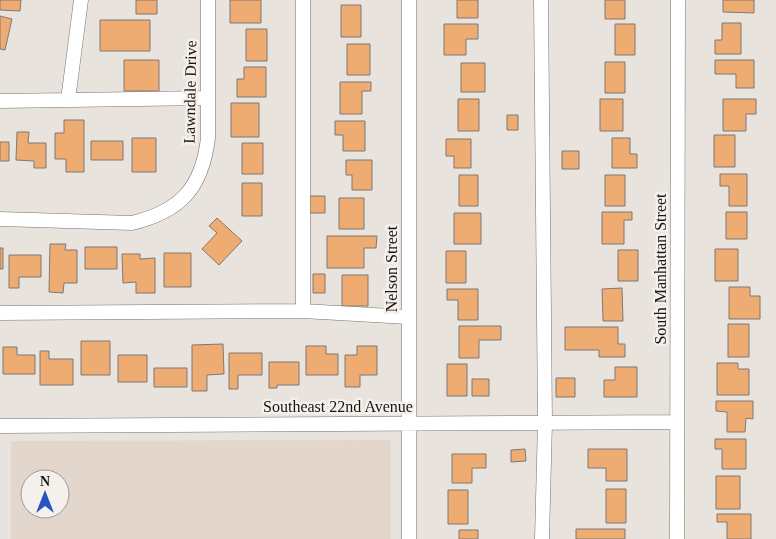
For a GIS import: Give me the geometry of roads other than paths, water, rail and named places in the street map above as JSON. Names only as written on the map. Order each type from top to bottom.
[{"type":"street","points":[[68,100],[81,0]]},
{"type":"street","name":"Lawndale Drive","points":[[0,220],[132,223],[152,218],[171,209],[186,195],[198,178],[206,159],[208,138],[208,0]]},
{"type":"street","points":[[303,0],[303,311]]},
{"type":"street","name":"Nelson Street","points":[[409,0],[409,539]]},
{"type":"street","points":[[541,0],[545,422],[542,539]]},
{"type":"street","name":"South Manhattan Street","points":[[677,539],[678,0]]},
{"type":"street","points":[[0,101],[208,98]]},
{"type":"street","points":[[0,313],[303,311],[408,317]]},
{"type":"street","name":"Southeast 22nd Avenue","points":[[0,426],[677,422]]}]
